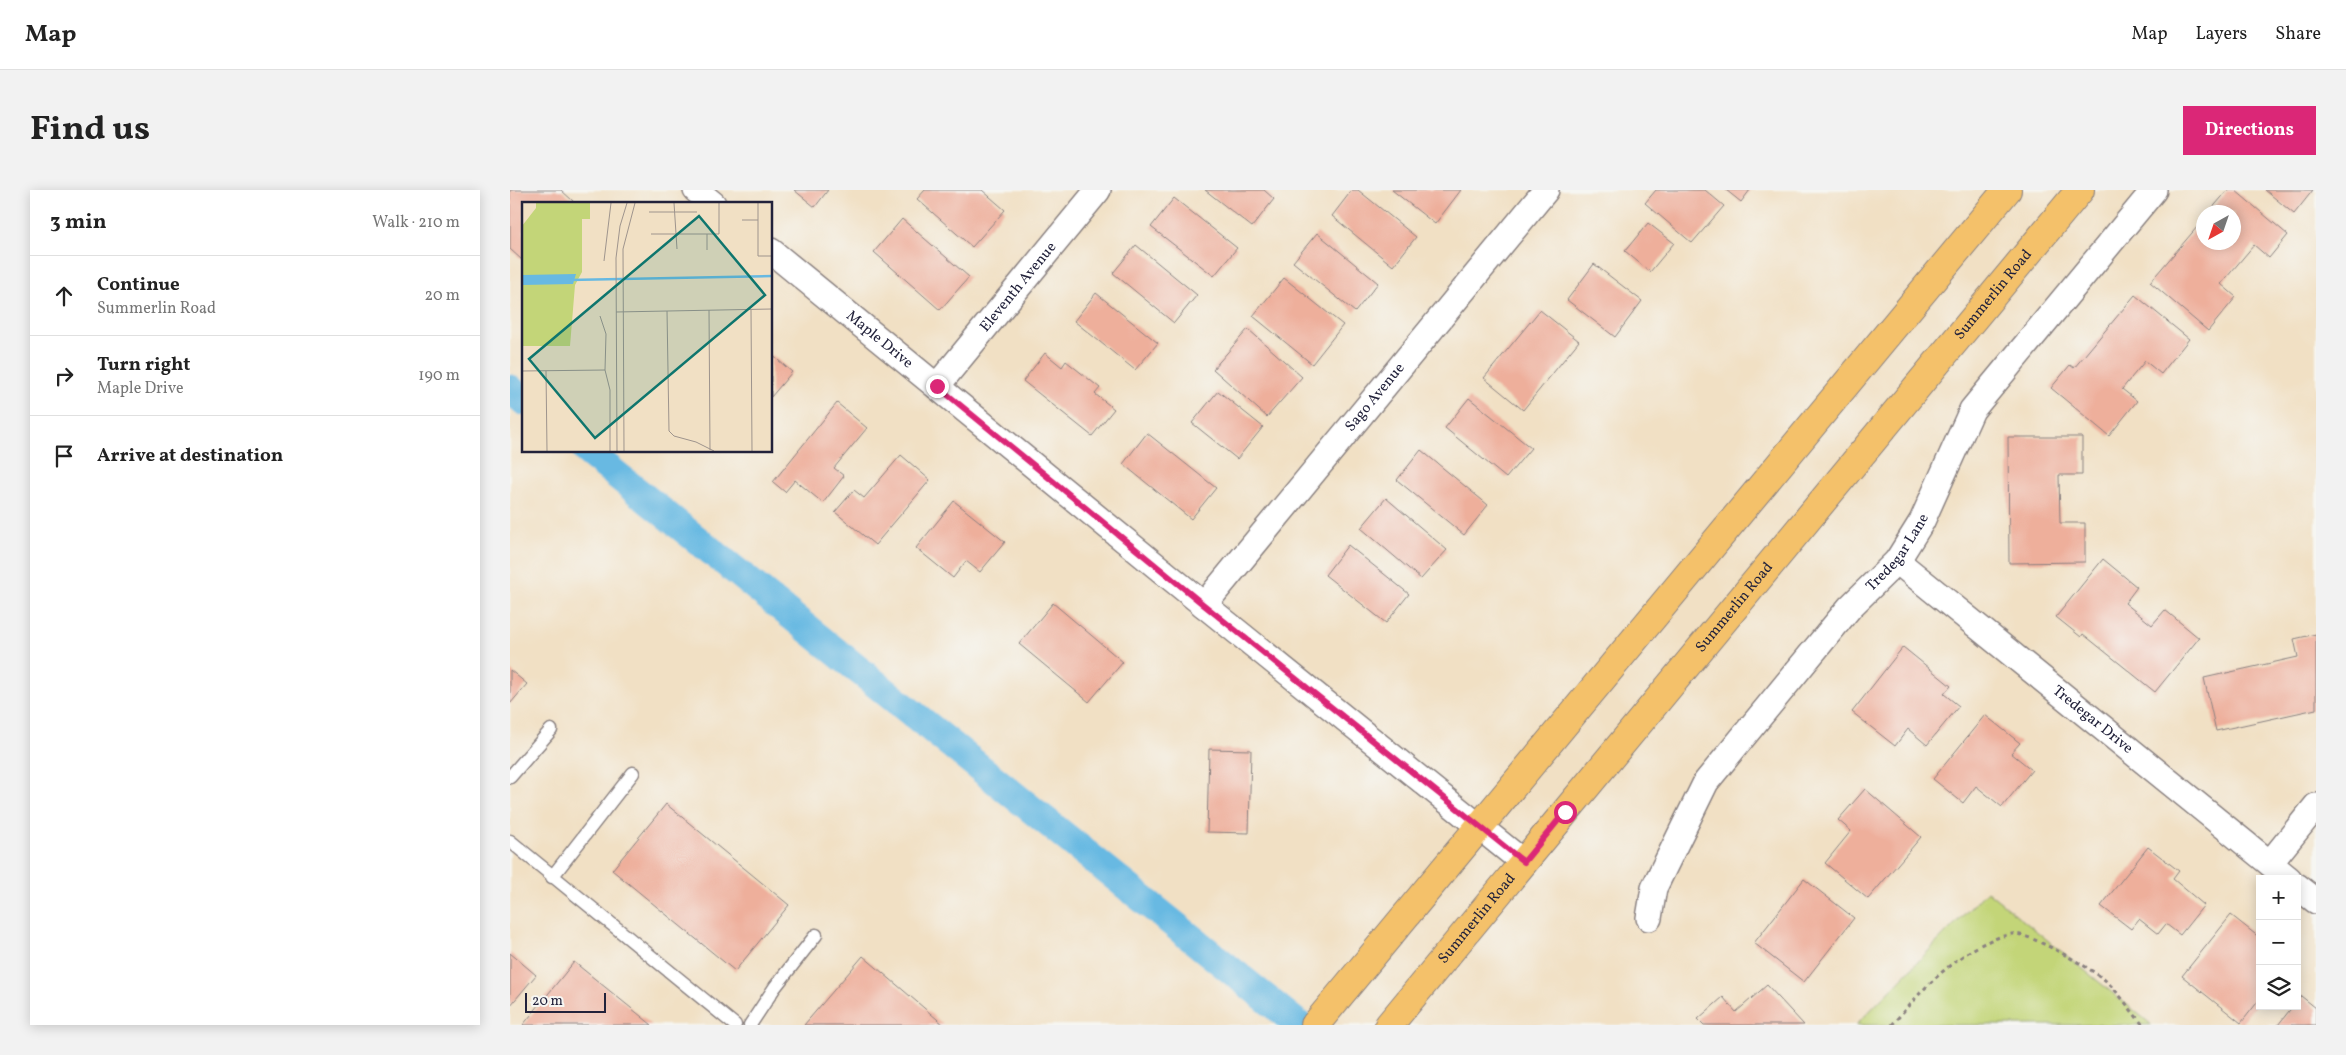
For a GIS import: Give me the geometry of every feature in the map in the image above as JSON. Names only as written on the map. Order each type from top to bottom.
[{"type":"main road","points":[[1323,1015],[2007,190]]},
{"type":"main road","name":"Summerlin Road","points":[[1389,1025],[2080,190]]},
{"type":"street","points":[[696,190],[711,202]]},
{"type":"street","name":"Eleventh Avenue","points":[[937,386],[1098,190]]},
{"type":"street","name":"Sago Avenue","points":[[1204,605],[1546,190]]},
{"type":"street","name":"Tredegar Lane","points":[[1649,918],[1654,888],[1706,782],[1850,607],[1897,561],[1922,521],[1972,410],[2154,190]]},
{"type":"street","name":"Maple Drive","points":[[772,252],[1204,605],[1524,862]]},
{"type":"street","name":"Tredegar Drive","points":[[1897,561],[2284,875]]},
{"type":"street","points":[[2270,863],[2316,806]]},
{"type":"street","points":[[2301,889],[2316,901]]},
{"type":"lane","points":[[510,777],[551,730]]},
{"type":"lane","points":[[552,876],[633,773]]},
{"type":"lane","points":[[510,841],[735,1025]]},
{"type":"lane","points":[[750,1025],[775,987],[816,935]]},
{"type":"path","points":[[1892,1025],[1944,970],[1987,942],[2014,933],[2054,948],[2106,981],[2144,1025]]},
{"type":"green space","points":[[1987,891],[2152,1025],[1856,1025]]},
{"type":"building","points":[[510,190],[561,190],[573,201],[522,202],[522,260],[510,249]]},
{"type":"building","points":[[794,190],[828,190],[815,207]]},
{"type":"building","points":[[925,190],[982,190],[1005,210],[972,247],[917,199]]},
{"type":"building","points":[[1205,190],[1264,190],[1274,199],[1252,227]]},
{"type":"building","points":[[1352,190],[1358,190],[1416,237],[1393,266],[1332,216]]},
{"type":"building","points":[[1392,190],[1461,190],[1435,224]]},
{"type":"building","points":[[1656,190],[1705,190],[1724,206],[1692,243],[1645,203]]},
{"type":"building","points":[[1726,190],[1750,190],[1741,202]]},
{"type":"building","points":[[2228,190],[2235,190],[2288,235],[2269,258],[2254,245],[2221,284],[2236,297],[2208,331],[2150,282],[2196,228],[2196,250],[2241,250],[2241,205],[2215,205]]},
{"type":"building","points":[[2265,190],[2313,190],[2294,214]]},
{"type":"building","points":[[1174,198],[1237,248],[1214,276],[1151,227]]},
{"type":"building","points":[[902,219],[969,277],[940,310],[874,252]]},
{"type":"building","points":[[1648,223],[1674,243],[1650,272],[1625,251]]},
{"type":"building","points":[[1317,233],[1378,283],[1355,312],[1293,262]]},
{"type":"building","points":[[1136,245],[1197,295],[1174,323],[1113,273]]},
{"type":"building","points":[[1594,264],[1642,301],[1615,337],[1567,300]]},
{"type":"building","points":[[1284,278],[1343,325],[1312,364],[1253,316]]},
{"type":"building","points":[[1096,293],[1158,343],[1135,370],[1074,321]]},
{"type":"building","points":[[2135,295],[2189,339],[2161,374],[2145,361],[2122,389],[2137,401],[2109,436],[2051,388],[2070,365],[2074,368]]},
{"type":"building","points":[[1540,310],[1579,341],[1523,410],[1484,378]]},
{"type":"building","points":[[1248,329],[1302,377],[1267,417],[1213,369]]},
{"type":"building","points":[[1045,353],[1062,367],[1066,361],[1100,388],[1095,394],[1114,409],[1092,436],[1023,381]]},
{"type":"building","points":[[772,355],[792,372],[772,396]]},
{"type":"building","points":[[1218,391],[1263,427],[1237,459],[1192,423]]},
{"type":"building","points":[[1469,398],[1531,448],[1506,478],[1445,428]]},
{"type":"building","points":[[837,403],[867,428],[834,468],[844,476],[823,503],[795,480],[785,492],[773,482]]},
{"type":"building","points":[[1147,433],[1216,488],[1191,519],[1123,464]]},
{"type":"building","points":[[2008,437],[2082,437],[2082,475],[2059,475],[2060,523],[2085,523],[2085,562],[2009,563]]},
{"type":"building","points":[[1421,450],[1488,505],[1464,535],[1397,480]]},
{"type":"building","points":[[901,455],[930,480],[875,545],[835,512],[854,490],[864,498]]},
{"type":"building","points":[[1386,498],[1447,550],[1421,579],[1361,528]]},
{"type":"building","points":[[954,501],[1005,542],[980,572],[966,561],[953,578],[916,548]]},
{"type":"building","points":[[1348,545],[1409,594],[1386,623],[1325,575]]},
{"type":"building","points":[[2103,559],[2137,587],[2125,603],[2152,625],[2165,610],[2199,638],[2155,692],[2083,634],[2081,637],[2056,617]]},
{"type":"building","points":[[1053,603],[1123,662],[1089,702],[1019,644]]},
{"type":"building","points":[[2316,634],[2316,709],[2216,731],[2204,678],[2298,657],[2294,639]]},
{"type":"building","points":[[1903,647],[1951,686],[1944,694],[1959,706],[1927,745],[1908,729],[1895,746],[1852,712]]},
{"type":"building","points":[[510,670],[527,684],[510,704]]},
{"type":"building","points":[[1985,715],[2020,743],[2011,753],[2032,770],[2002,807],[1976,786],[1963,803],[1933,779]]},
{"type":"building","points":[[1209,749],[1251,750],[1249,833],[1207,832]]},
{"type":"building","points":[[1865,789],[1921,837],[1868,899],[1825,863],[1851,831],[1838,820]]},
{"type":"building","points":[[666,804],[789,905],[735,971],[612,870]]},
{"type":"building","points":[[2148,847],[2179,871],[2173,879],[2204,905],[2180,935],[2166,924],[2158,934],[2139,919],[2131,929],[2101,906]]},
{"type":"building","points":[[1804,879],[1854,918],[1804,982],[1754,943]]},
{"type":"building","points":[[2231,915],[2256,935],[2256,1004],[2241,1023],[2182,976]]},
{"type":"building","points":[[510,953],[536,975],[510,1006]]},
{"type":"building","points":[[863,956],[944,1025],[804,1025]]},
{"type":"building","points":[[574,962],[652,1025],[523,1025]]},
{"type":"building","points":[[1767,985],[1804,1025],[1704,1025],[1698,1019],[1723,997],[1736,1012]]},
{"type":"building","points":[[2301,996],[2316,1008],[2316,1025],[2278,1025],[2290,1010],[2301,1010]]},
{"type":"waterway","points":[[510,389],[522,399]]},
{"type":"waterway","points":[[588,452],[1299,1025]]},
{"type":"route","points":[[937,386],[1204,605],[1524,862],[1565,812]]}]
